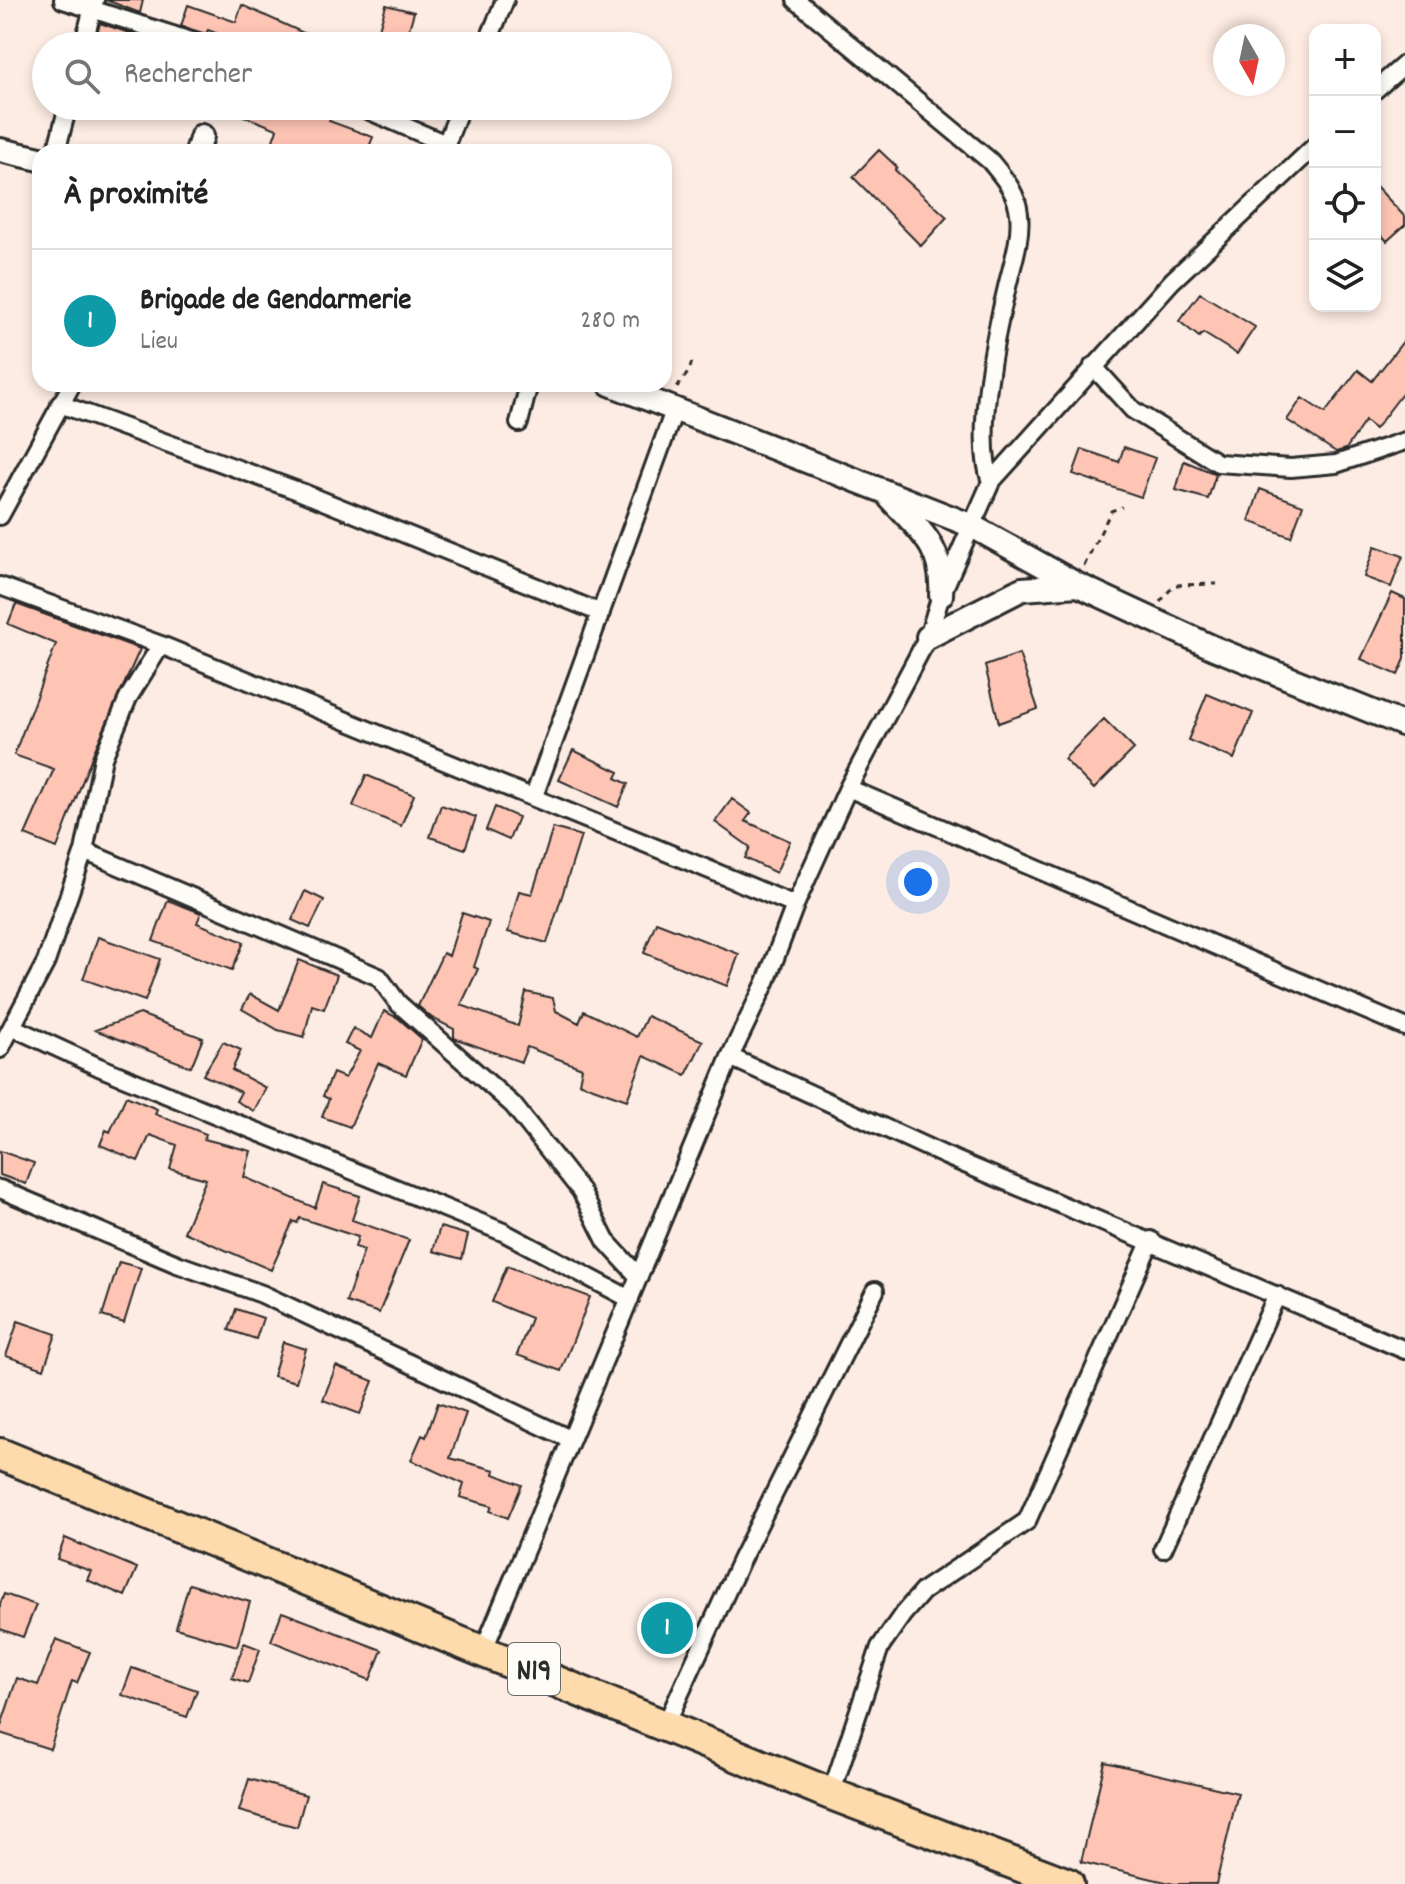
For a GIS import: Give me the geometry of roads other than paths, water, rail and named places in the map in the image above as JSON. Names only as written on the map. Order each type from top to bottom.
[{"type":"highway","name":"N19","points":[[0,1454],[484,1649],[831,1794],[1068,1884]]},
{"type":"street","points":[[63,0],[94,4],[169,32]]},
{"type":"street","points":[[492,32],[505,0]]},
{"type":"street","points":[[796,0],[990,161],[1013,191],[1020,215],[983,427],[985,465],[991,482]]},
{"type":"street","points":[[87,32],[94,4]]},
{"type":"street","points":[[1381,85],[1405,64]]},
{"type":"street","points":[[58,144],[64,120]]},
{"type":"street","points":[[387,120],[436,144]]},
{"type":"street","points":[[446,144],[455,120]]},
{"type":"street","points":[[0,150],[32,157]]},
{"type":"street","points":[[484,1649],[730,1057],[766,982],[795,905],[848,788],[928,637],[941,595],[991,482],[1172,281],[1247,214],[1309,152]]},
{"type":"street","points":[[1093,366],[1133,410],[1218,463],[1291,468],[1336,464],[1405,441]]},
{"type":"street","points":[[0,516],[67,392]]},
{"type":"street","points":[[519,423],[527,392]]},
{"type":"street","points":[[629,392],[886,495],[970,525],[1078,585],[1214,648],[1405,725]]},
{"type":"street","points":[[60,404],[301,492],[601,613]]},
{"type":"street","points":[[534,796],[601,613],[668,409]]},
{"type":"street","points":[[886,495],[929,540],[940,561],[941,595]]},
{"type":"street","points":[[928,637],[1022,589],[1078,585]]},
{"type":"street","points":[[0,586],[161,645],[795,905]]},
{"type":"street","points":[[0,1049],[46,962],[84,851],[103,758],[128,698],[161,645]]},
{"type":"street","points":[[848,788],[1405,1027]]},
{"type":"street","points":[[84,851],[379,977],[398,1003],[513,1105],[581,1191],[606,1241],[639,1277]]},
{"type":"street","points":[[12,1027],[99,1067],[503,1232],[630,1299]]},
{"type":"street","points":[[730,1057],[946,1156],[1151,1240],[1405,1350]]},
{"type":"street","points":[[0,1189],[177,1264],[262,1294],[570,1439]]},
{"type":"street","points":[[831,1794],[880,1647],[903,1614],[923,1591],[1027,1521],[1151,1240]]},
{"type":"street","points":[[666,1724],[741,1560],[875,1291]]},
{"type":"street","points":[[1163,1549],[1277,1295]]},
{"type":"place","name":"Brigade de Gendarmerie","points":[[667,1628]]}]
